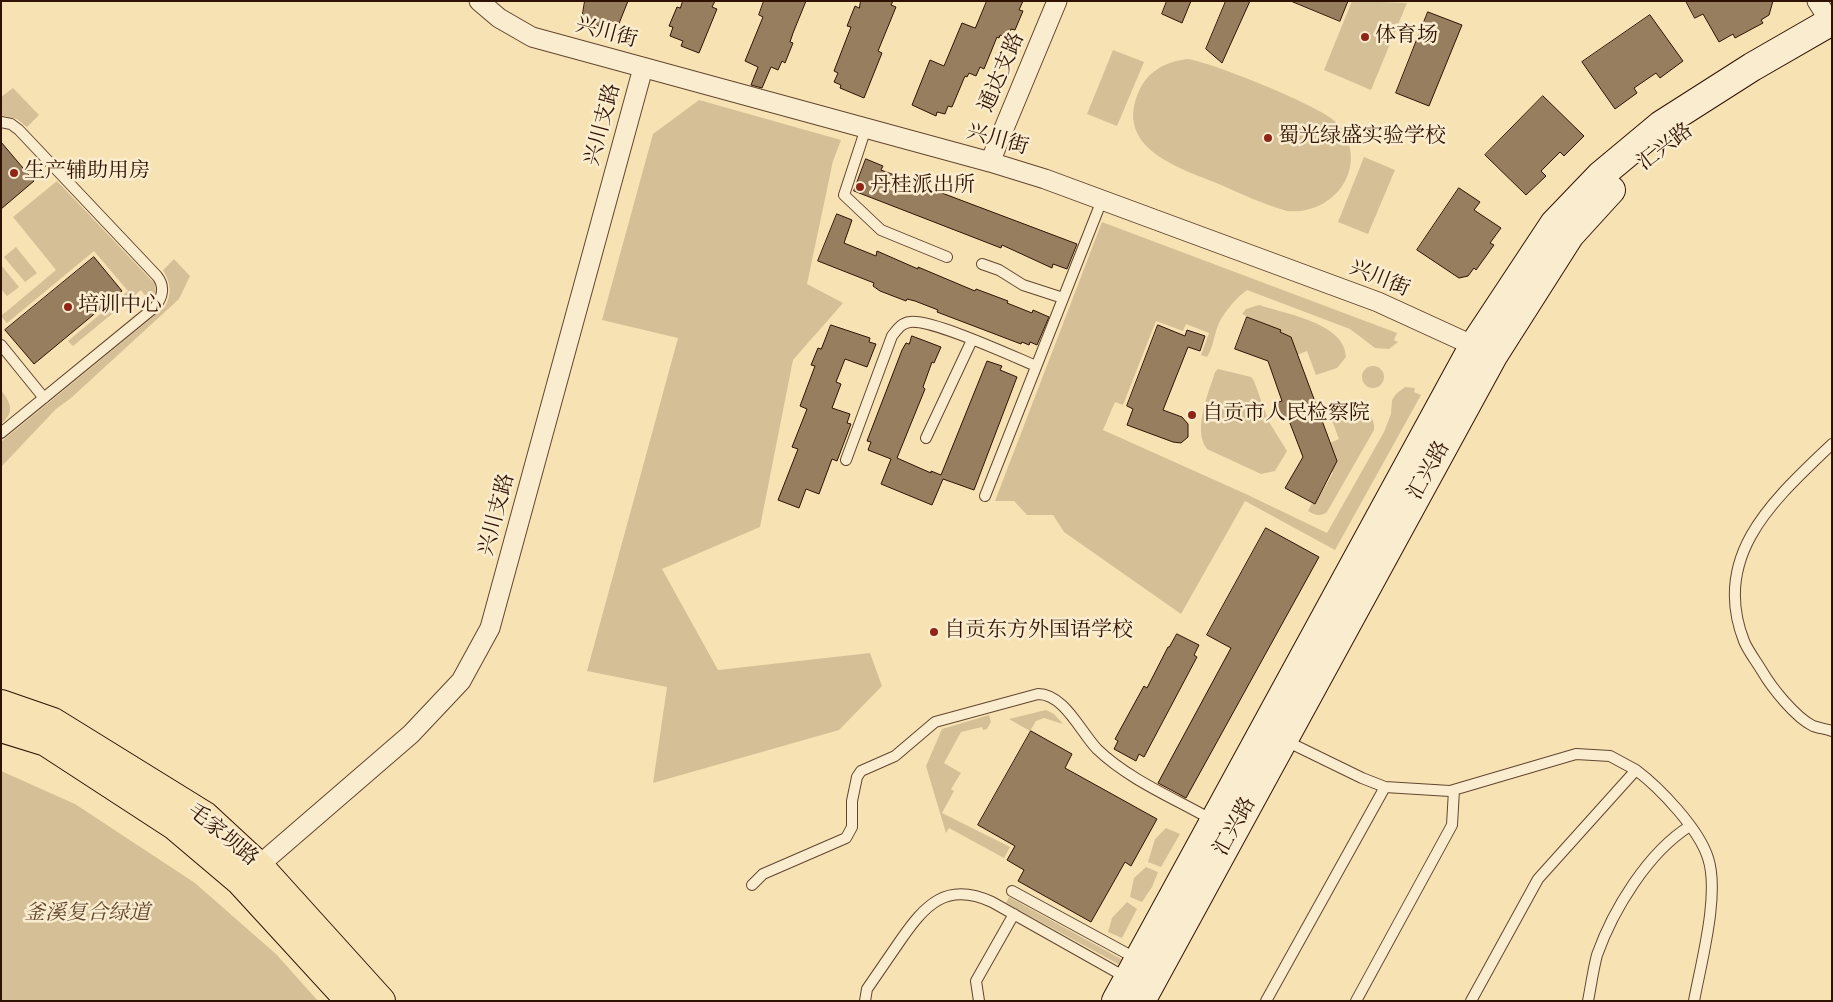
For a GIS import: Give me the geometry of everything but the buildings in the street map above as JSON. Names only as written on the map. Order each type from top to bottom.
[{"type":"main road","name":"汇兴路","points":[[1138,983],[1224,826],[1284,740],[1484,351],[1570,235],[1613,189],[1674,140],[1763,81],[1829,22]]},
{"type":"main road","points":[[1224,826],[1484,351]]},
{"type":"main road","name":"毛家坝路","points":[[1,704],[53,722],[205,816],[350,1001]]},
{"type":"main road","name":"毛家坝路","points":[[1,728],[46,742],[249,873],[381,1001]]},
{"type":"street","name":"兴川街","points":[[480,1],[499,18],[532,38],[990,162],[1102,200],[1378,302],[1484,351]]},
{"type":"street","name":"通达支路","points":[[990,162],[1057,1]]},
{"type":"street","name":"兴川支路","points":[[249,873],[411,734],[461,681],[490,628],[643,68]]},
{"type":"lane","points":[[1,122],[11,124],[20,130],[157,276],[163,287],[162,297],[155,307],[1,433]]},
{"type":"lane","points":[[866,128],[844,195],[881,230],[947,257]]},
{"type":"lane","points":[[985,496],[1102,200]]},
{"type":"lane","points":[[982,264],[999,270],[1023,285],[1063,298]]},
{"type":"lane","points":[[846,460],[892,336],[899,327],[910,322],[932,326],[1036,366]]},
{"type":"lane","points":[[926,438],[972,340]]},
{"type":"lane","points":[[1,346],[44,398]]},
{"type":"lane","points":[[1832,444],[1779,495],[1753,529],[1739,561],[1735,600],[1744,641],[1766,678],[1787,704],[1813,726],[1832,730]]},
{"type":"lane","points":[[752,885],[763,874],[846,838],[852,827],[852,800],[857,777],[862,771],[894,756],[936,722],[1038,694],[1051,696],[1058,702],[1088,739],[1113,761],[1138,778],[1224,826]]},
{"type":"lane","points":[[1284,740],[1362,778],[1385,787],[1454,790],[1576,754],[1610,756],[1636,770],[1676,807],[1690,826],[1708,857],[1712,890],[1694,1001]]},
{"type":"lane","points":[[1471,1001],[1538,879],[1636,770]]},
{"type":"lane","points":[[1266,1001],[1385,787]]},
{"type":"lane","points":[[1356,1001],[1452,825],[1454,790]]},
{"type":"lane","points":[[1588,1001],[1597,956],[1617,909],[1649,864],[1678,834],[1690,826]]},
{"type":"lane","points":[[1012,891],[1138,983]]},
{"type":"lane","points":[[865,1001],[867,989],[915,920],[930,904],[942,897],[956,894],[979,896],[1138,983]]},
{"type":"lane","points":[[979,1001],[976,981],[1014,914]]},
{"type":"green space","name":"体育场","points":[[1352,1],[1407,3],[1371,90],[1324,70]]},
{"type":"green space","points":[[1113,50],[1144,62],[1117,126],[1087,114]]},
{"type":"green space","points":[[1187,59],[1218,68],[1289,96],[1337,123],[1347,138],[1351,154],[1349,170],[1344,184],[1334,196],[1320,205],[1305,210],[1287,211],[1186,171],[1155,153],[1143,142],[1135,128],[1133,111],[1139,91],[1147,78],[1158,69],[1171,62]]},
{"type":"green space","points":[[13,88],[39,115],[27,127],[17,119],[1,115],[1,97]]},
{"type":"green space","points":[[699,100],[841,140],[833,161],[807,284],[843,303],[793,360],[760,527],[662,569],[718,670],[870,653],[882,686],[839,730],[653,783],[667,687],[587,671],[678,338],[602,320],[653,134]]},
{"type":"green space","points":[[1364,157],[1395,170],[1368,234],[1338,222]]},
{"type":"green space","points":[[57,181],[155,284],[156,293],[150,302],[141,290],[73,346],[68,341],[128,291],[94,251],[7,323],[1,316],[56,270],[13,217]]},
{"type":"green space","points":[[1102,222],[1397,333],[1394,340],[1398,342],[1389,349],[1375,348],[1350,329],[1247,290],[1221,318],[1207,357],[1201,355],[1209,333],[1186,324],[1183,331],[1156,321],[1123,405],[1115,402],[1103,430],[1248,495],[1327,533],[1384,432],[1391,414],[1392,400],[1405,387],[1415,388],[1414,392],[1421,395],[1335,550],[1245,501],[1181,614],[1064,532],[1053,515],[1027,515],[1014,501],[995,501]]},
{"type":"green space","points":[[16,247],[37,273],[25,282],[4,257]]},
{"type":"green space","points":[[174,259],[190,276],[179,299],[71,398],[56,409],[1,467],[1,442],[165,307],[169,298],[170,288],[163,270]]},
{"type":"green space","points":[[1,265],[19,287],[7,296],[1,289]]},
{"type":"green space","points":[[1259,305],[1298,316],[1325,328],[1336,336],[1343,345],[1346,357],[1337,368],[1316,375],[1307,351],[1297,355],[1291,337],[1280,332],[1280,330],[1242,314],[1246,309]]},
{"type":"green space","points":[[1373,366],[1381,369],[1384,377],[1381,385],[1373,388],[1365,385],[1362,377],[1365,369]]},
{"type":"green space","points":[[1218,369],[1251,377],[1254,381],[1269,422],[1287,451],[1275,471],[1261,474],[1207,449],[1201,432],[1201,422],[1209,390],[1215,372]]},
{"type":"green space","points":[[1,390],[9,403],[10,411],[1,424]]},
{"type":"green space","points":[[1353,407],[1362,409],[1369,414],[1373,421],[1374,430],[1327,512],[1320,515],[1313,514],[1308,511],[1312,503],[1315,504],[1333,473],[1331,471],[1330,443],[1339,439],[1330,415]]},
{"type":"green space","points":[[1046,710],[1054,714],[1063,724],[1044,718],[1036,721],[1030,731],[1009,719]]},
{"type":"green space","points":[[989,715],[991,722],[987,729],[983,730],[982,727],[961,732],[944,763],[961,773],[951,789],[954,791],[942,813],[1010,847],[1004,858],[949,828],[946,833],[926,766],[942,729]]},
{"type":"green space","name":"釜溪复合绿道","points":[[1,771],[75,804],[195,883],[276,954],[318,1001],[1,1001]]},
{"type":"green space","points":[[1166,828],[1180,834],[1161,867],[1148,862],[1155,839]]},
{"type":"green space","points":[[1146,867],[1158,872],[1152,887],[1142,902],[1130,897],[1134,878]]},
{"type":"green space","points":[[1009,897],[1123,960],[1120,965],[1006,903]]},
{"type":"green space","points":[[1127,902],[1137,909],[1122,938],[1108,932],[1112,918]]},
{"type":"place","name":"体育场","points":[[1365,37]]},
{"type":"place","name":"蜀光绿盛实验学校","points":[[1268,138]]},
{"type":"place","name":"生产辅助用房","points":[[14,173]]},
{"type":"place","name":"丹桂派出所","points":[[860,187]]},
{"type":"place","name":"培训中心","points":[[68,307]]},
{"type":"place","name":"自贡市人民检察院","points":[[1192,415]]},
{"type":"place","name":"自贡东方外国语学校","points":[[934,632]]}]
